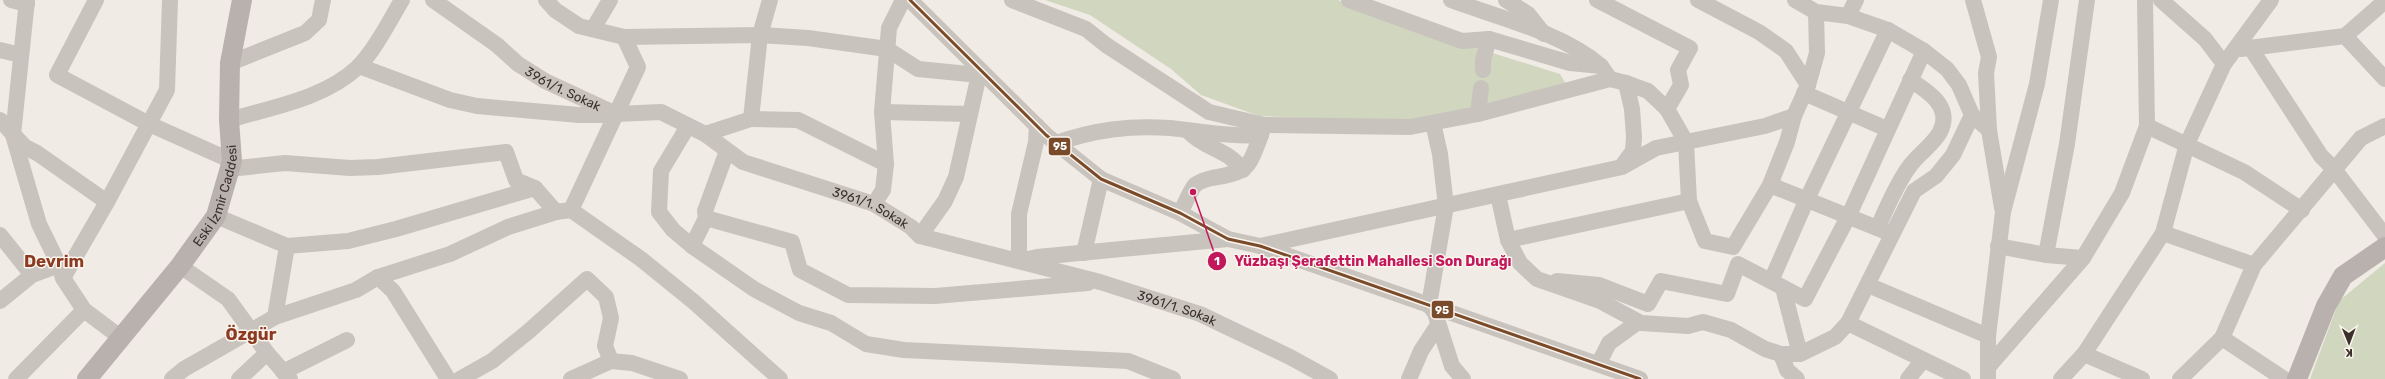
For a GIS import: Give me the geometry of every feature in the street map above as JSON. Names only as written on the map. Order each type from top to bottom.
[{"type":"main road","name":"Eski İzmir Caddesi","points":[[87,379],[120,337],[180,266],[216,216],[230,165],[230,63],[242,0]]},
{"type":"main road","points":[[2297,379],[2326,306],[2343,276],[2385,247]]},
{"type":"main road","name":"Eski İzmir Caddesi","points":[[97,379],[104,358]]},
{"type":"street","points":[[11,0],[27,2],[12,135],[39,224],[61,272],[84,310],[120,337]]},
{"type":"street","points":[[96,0],[57,75],[230,165],[285,163],[350,168],[378,167],[506,152],[516,180],[535,188],[563,211],[641,260],[694,302],[780,379]]},
{"type":"street","points":[[61,272],[107,202],[167,90],[170,0]]},
{"type":"street","points":[[230,63],[305,33],[319,20],[323,0]]},
{"type":"street","points":[[229,120],[314,95],[336,82],[359,66],[402,0]]},
{"type":"street","name":"3961/1. Sokak","points":[[434,0],[497,45],[518,64],[545,81],[616,114],[661,112],[705,134],[743,162],[874,204],[911,227],[920,236],[1100,282],[1200,314],[1330,379]]},
{"type":"street","points":[[546,0],[555,10],[579,26],[624,37],[760,35],[808,38],[888,50],[918,69],[980,73]]},
{"type":"street","points":[[593,29],[610,0]]},
{"type":"street","points":[[751,119],[760,35],[770,0]]},
{"type":"street","points":[[874,204],[883,190],[886,164],[882,112],[889,28],[903,0]]},
{"type":"street","points":[[910,0],[980,73],[1056,143],[1101,179],[1180,213],[1228,239],[1260,246],[1599,363],[1621,375],[1640,379]]},
{"type":"street","points":[[1012,0],[1086,29],[1106,45],[1209,112],[1263,130]]},
{"type":"street","points":[[1349,0],[1462,41],[1489,39],[1570,63],[1601,66]]},
{"type":"street","points":[[1451,0],[1544,34],[1584,52],[1618,81],[1632,109],[1634,137],[1633,151],[1622,167]]},
{"type":"street","points":[[1506,0],[1528,14],[1544,34]]},
{"type":"street","points":[[1597,0],[1690,48],[1678,70],[1681,84],[1667,109]]},
{"type":"street","points":[[1698,0],[1759,32],[1786,51],[1806,89],[1849,112],[1887,129]]},
{"type":"street","points":[[1795,0],[1816,12],[1848,16],[1888,30],[1924,51],[1947,69],[1959,85],[1972,115],[1989,130]]},
{"type":"street","points":[[1848,16],[1856,0]]},
{"type":"street","points":[[1973,0],[1989,57],[1986,73],[1989,130],[2003,212]]},
{"type":"street","points":[[1989,373],[1988,336],[2003,212],[2037,84],[2051,0]]},
{"type":"street","points":[[2046,255],[2067,144],[2087,0]]},
{"type":"street","points":[[1989,373],[2083,258],[2122,193],[2147,126],[2145,0]]},
{"type":"street","points":[[2162,0],[2205,39],[2224,64]]},
{"type":"street","points":[[2233,51],[2250,46],[2345,36],[2385,0]]},
{"type":"street","points":[[2065,378],[2084,354],[2162,233],[2187,144],[2224,64],[2268,1]]},
{"type":"street","points":[[1537,279],[1599,285],[1648,304],[1661,281],[1727,294],[1738,264],[1733,247],[1770,185],[1787,142],[1794,116],[1806,89],[1816,53],[1816,12]]},
{"type":"street","points":[[1800,354],[1777,284],[1807,199],[1888,30]]},
{"type":"street","points":[[2345,36],[2385,79]]},
{"type":"street","points":[[172,379],[184,369],[251,329],[275,317],[356,290],[378,278],[450,254],[508,227],[563,211],[616,114],[638,67],[624,37]]},
{"type":"street","points":[[1483,70],[1483,60],[1489,39]]},
{"type":"street","points":[[2250,46],[2321,156],[2334,169],[2385,236]]},
{"type":"street","points":[[0,50],[21,56]]},
{"type":"street","points":[[1738,264],[1805,299],[1849,215],[1887,129],[1924,51]]},
{"type":"street","points":[[359,66],[450,100],[477,106],[579,115],[616,114]]},
{"type":"street","points":[[920,236],[946,201],[956,177],[980,73]]},
{"type":"street","points":[[1878,227],[1900,179],[1913,161],[1940,133],[1943,119],[1940,104],[1929,91],[1910,80]]},
{"type":"street","points":[[1056,143],[1092,131],[1127,127],[1188,130],[1242,136],[1263,130],[1410,127],[1478,114],[1618,81],[1648,91],[1667,109],[1686,142],[1689,201],[1705,241],[1733,247]]},
{"type":"street","points":[[1478,114],[1481,88]]},
{"type":"street","points":[[882,112],[970,114]]},
{"type":"street","points":[[1498,195],[1508,240],[1520,264],[1537,279],[1600,301],[1638,322],[1661,326],[1688,326],[1703,322],[1731,330],[1765,349],[1781,354],[1800,354],[1834,337],[1848,323],[1914,191],[1936,176],[1953,155],[1972,115]]},
{"type":"street","points":[[1260,246],[1622,167],[1656,148],[1765,126],[1794,116]]},
{"type":"street","points":[[705,134],[751,119],[798,120],[886,164]]},
{"type":"street","points":[[0,120],[12,135],[25,147],[107,202]]},
{"type":"street","points":[[1433,123],[1440,154],[1446,206],[1429,305],[1435,313],[1452,366],[1463,379]]},
{"type":"street","points":[[688,126],[661,171],[659,212],[673,230],[692,246],[754,289],[799,313],[831,323],[866,344],[904,350],[1128,361],[1173,379]]},
{"type":"street","points":[[1037,126],[1036,142],[1019,214],[1019,261],[1037,257],[1084,252],[1228,239]]},
{"type":"street","points":[[2147,126],[2244,172],[2302,210]]},
{"type":"street","points":[[2185,378],[2222,338],[2254,265],[2302,210],[2334,169],[2361,138],[2385,126]]},
{"type":"street","points":[[1188,130],[1196,140],[1234,159],[1243,170]]},
{"type":"street","points":[[1180,213],[1195,185],[1207,179],[1237,174],[1243,170],[1252,158],[1263,130]]},
{"type":"street","points":[[692,246],[706,218],[705,211],[727,151]]},
{"type":"street","points":[[1084,252],[1101,179]]},
{"type":"street","points":[[1770,185],[1849,215],[1878,227],[1892,235]]},
{"type":"street","points":[[216,216],[287,246],[348,241],[396,229],[535,188]]},
{"type":"street","points":[[1508,240],[1689,201]]},
{"type":"street","points":[[706,218],[792,242],[800,270],[848,295],[935,296],[1100,282]]},
{"type":"street","points":[[2162,233],[2254,265]]},
{"type":"street","points":[[0,235],[32,275]]},
{"type":"street","points":[[275,317],[287,246]]},
{"type":"street","points":[[1998,246],[2046,255],[2083,258]]},
{"type":"street","points":[[180,266],[228,299],[286,376],[347,340]]},
{"type":"street","points":[[1,299],[32,275],[61,272]]},
{"type":"street","points":[[378,278],[393,291],[448,379]]},
{"type":"street","points":[[460,379],[492,361],[529,331],[587,279],[606,297],[611,318],[605,346],[611,361]]},
{"type":"street","points":[[1868,285],[1988,336]]},
{"type":"street","points":[[16,379],[84,310]]},
{"type":"street","points":[[1599,363],[1608,343],[1638,322]]},
{"type":"street","points":[[1848,323],[1962,379]]},
{"type":"street","points":[[1409,379],[1421,351],[1438,325]]},
{"type":"street","points":[[2222,338],[2284,379]]},
{"type":"street","points":[[239,379],[267,352]]},
{"type":"street","points":[[1781,354],[1787,370],[1797,379]]},
{"type":"street","points":[[2084,354],[2142,379]]},
{"type":"street","points":[[1908,379],[1923,360]]},
{"type":"street","points":[[571,379],[611,361],[632,363],[680,379]]},
{"type":"green space","points":[[1045,0],[1338,0],[1387,20],[1560,74],[1566,84],[1482,106],[1406,122],[1259,116],[1201,95],[1171,69],[1090,15]]},
{"type":"green space","points":[[2385,263],[2385,379],[2310,379],[2339,301]]},
{"type":"transit line","name":"95","points":[[910,0],[1046,135],[1101,179],[1180,213],[1228,239],[1260,246],[1640,379]]},
{"type":"place","name":"Yüzbaşı Şerafettin Mahallesi Son Durağı","points":[[1193,192]]},
{"type":"district","name":"Devrim","points":[[54,261]]},
{"type":"district","name":"Özgür","points":[[251,334]]}]
